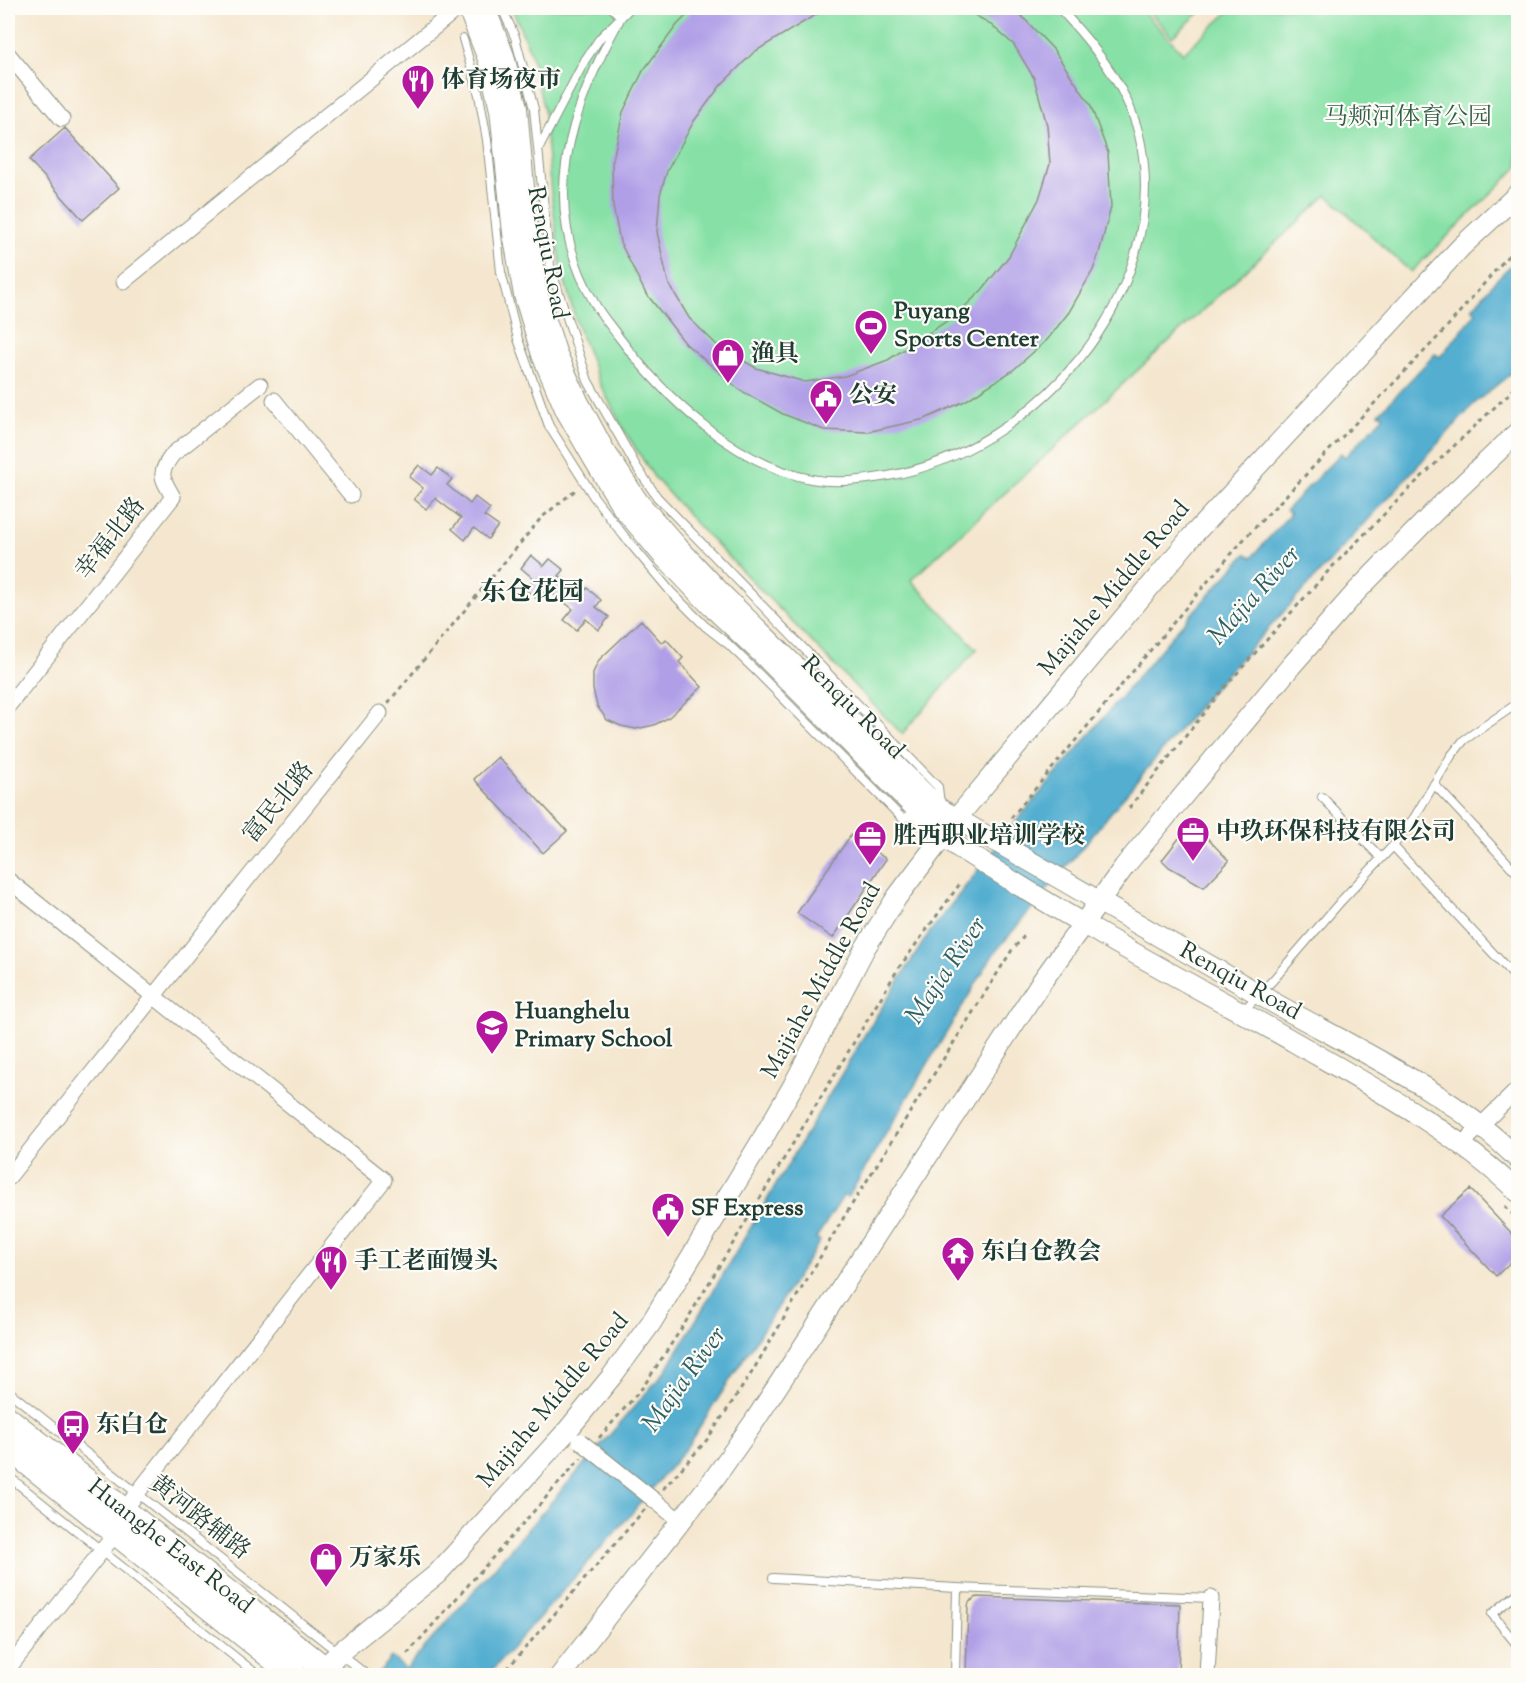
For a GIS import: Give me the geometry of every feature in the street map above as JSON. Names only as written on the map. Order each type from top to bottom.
[{"type":"main road","name":"Huanghe East Road","points":[[8,1419],[120,1522],[295,1676]]},
{"type":"main road","name":"Huanghe East Road","points":[[8,1447],[120,1522],[328,1668]]},
{"type":"street","points":[[124,281],[458,8]]},
{"type":"street","name":"Renqiu Road","points":[[468,8],[488,59],[500,110],[513,233],[524,295],[546,364],[566,411],[623,508],[665,558],[761,653],[948,817],[1406,1077],[1480,1125],[1518,1159]]},
{"type":"street","name":"Renqiu Road","points":[[485,8],[504,56],[517,108],[528,233],[537,292],[556,352],[579,403],[603,448],[639,503],[724,596],[948,817],[950,842],[1082,923],[1393,1100],[1462,1144],[1518,1192]]},
{"type":"street","points":[[8,54],[62,119]]},
{"type":"street","name":"Majiahe Middle Road","points":[[328,1668],[436,1574],[574,1436],[593,1401],[651,1323],[793,1086],[865,948],[897,897],[950,842],[948,817],[1193,535],[1461,247],[1518,194]]},
{"type":"street","name":"幸福北路","points":[[8,706],[173,497],[163,480],[163,468],[173,454],[260,385]]},
{"type":"street","points":[[274,400],[351,495]]},
{"type":"street","points":[[560,1676],[716,1476],[754,1422],[1040,984],[1124,867],[1291,666],[1357,591],[1436,510],[1518,432]]},
{"type":"street","name":"富民北路","points":[[8,1178],[380,713]]},
{"type":"street","points":[[8,880],[384,1180],[8,1669]]},
{"type":"street","points":[[1462,1144],[1518,1089]]},
{"type":"street","points":[[574,1436],[680,1521]]},
{"type":"street","points":[[1207,1676],[1211,1598]]},
{"type":"lane","points":[[463,39],[479,95],[487,140],[501,272],[518,339],[549,426],[585,482],[624,536],[671,592],[705,627],[728,644],[759,674],[902,818],[948,817],[939,787],[657,497],[636,466],[588,381],[550,266],[534,109],[515,37],[502,8]]},
{"type":"lane","points":[[612,8],[621,17]]},
{"type":"lane","points":[[539,148],[585,60],[600,38],[630,8]]},
{"type":"lane","points":[[621,17],[583,94],[570,133],[565,173],[564,215],[574,260],[595,305],[655,382],[730,444],[770,467],[812,479],[858,481],[904,473],[940,462],[980,443],[1016,420],[1052,390],[1083,355],[1109,318],[1128,274],[1141,227],[1145,184],[1141,144],[1129,103],[1113,76],[1102,58],[1059,8]]},
{"type":"lane","points":[[1242,1012],[1393,846],[1414,818],[1451,756],[1464,740],[1518,703]]},
{"type":"lane","points":[[1434,784],[1518,874]]},
{"type":"lane","points":[[1322,797],[1381,858]]},
{"type":"lane","points":[[1393,846],[1518,980]]},
{"type":"lane","name":"黄河路辅路","points":[[8,1391],[120,1522],[259,1676]]},
{"type":"lane","name":"黄河路辅路","points":[[8,1476],[120,1522]]},
{"type":"lane","points":[[772,1578],[1211,1598]]},
{"type":"lane","points":[[955,1676],[957,1588]]},
{"type":"lane","points":[[1518,1593],[1492,1614],[1518,1646]]},
{"type":"lane","points":[[328,1668],[368,1675]]},
{"type":"path","points":[[1011,818],[1169,625],[1245,538],[1369,411],[1439,336],[1507,256],[1518,247]]},
{"type":"path","points":[[1129,808],[1222,690],[1331,568],[1412,486],[1518,385]]},
{"type":"path","points":[[380,713],[541,518],[585,482]]},
{"type":"path","points":[[501,1676],[706,1441],[749,1377],[844,1217],[1012,950],[1027,933]]},
{"type":"green space","name":"Puyang Sports Center","points":[[512,8],[1140,8],[1183,53],[1233,8],[1518,8],[1518,167],[1411,272],[1327,195],[911,580],[977,649],[902,734],[700,528],[654,477],[624,430],[600,384],[577,325],[561,267],[550,185],[544,111],[531,54]]},
{"type":"green space","points":[[1146,8],[1205,8],[1172,37]]},
{"type":"water","name":"Majia River","points":[[1518,258],[1518,368],[1476,402],[1214,688],[993,955],[848,1197],[844,1195],[816,1238],[820,1241],[686,1448],[632,1513],[488,1675],[376,1676],[391,1657],[406,1669],[667,1369],[867,1031],[929,933],[1015,823],[1177,630],[1246,554],[1252,557],[1290,514],[1286,510],[1341,453],[1345,457],[1384,416],[1379,413],[1435,354],[1440,357],[1476,313],[1472,309]]},
{"type":"building","points":[[694,8],[827,8],[754,52],[721,85],[694,121],[667,171],[660,195],[657,232],[668,282],[689,318],[718,346],[756,368],[805,382],[845,376],[888,360],[956,315],[982,290],[1009,256],[1039,199],[1050,164],[1047,125],[1034,78],[1014,45],[989,23],[962,8],[1014,8],[1053,49],[1090,104],[1108,153],[1111,207],[1099,253],[1093,270],[1069,312],[1047,340],[1012,371],[965,401],[925,419],[867,432],[824,430],[783,414],[740,390],[686,344],[645,292],[620,242],[613,206],[612,164],[623,112],[643,71],[677,25]]},
{"type":"building","points":[[65,128],[119,188],[83,220],[29,160]]},
{"type":"building","points":[[419,465],[432,475],[438,468],[452,479],[447,485],[470,504],[475,497],[490,509],[484,516],[498,526],[488,539],[474,528],[465,540],[452,529],[461,518],[435,498],[426,509],[414,499],[423,488],[409,477]]},
{"type":"building","points":[[531,555],[544,566],[550,559],[564,570],[559,576],[582,595],[587,588],[601,600],[596,607],[609,617],[599,630],[586,619],[577,630],[564,620],[573,609],[547,589],[538,600],[526,590],[534,579],[521,568]]},
{"type":"building","points":[[641,620],[662,643],[666,639],[683,658],[679,662],[702,687],[668,718],[654,725],[636,729],[607,720],[597,706],[593,689],[593,673],[599,660]]},
{"type":"building","points":[[498,757],[567,831],[543,853],[474,779]]},
{"type":"building","points":[[1192,822],[1229,861],[1204,887],[1169,867],[1162,860]]},
{"type":"building","points":[[851,835],[886,859],[833,938],[797,913]]},
{"type":"building","points":[[1470,1189],[1518,1240],[1518,1255],[1496,1276],[1440,1216]]},
{"type":"building","points":[[977,1597],[1180,1604],[1178,1676],[966,1676],[968,1607],[969,1602]]},
{"type":"place","name":"体育场夜市","points":[[418,110]]},
{"type":"place","name":"Puyang Sports Center","points":[[871,355]]},
{"type":"place","name":"渔具","points":[[728,384]]},
{"type":"place","name":"公安","points":[[826,425]]},
{"type":"place","name":"中玖环保科技有限公司","points":[[1193,862]]},
{"type":"place","name":"胜西职业培训学校","points":[[870,866]]},
{"type":"place","name":"Huanghelu Primary School","points":[[492,1055]]},
{"type":"place","name":"SF Express","points":[[668,1238]]},
{"type":"place","name":"东白仓教会","points":[[958,1282]]},
{"type":"place","name":"手工老面馒头","points":[[331,1291]]},
{"type":"place","name":"东白仓","points":[[73,1455]]},
{"type":"place","name":"万家乐","points":[[326,1588]]},
{"type":"district","name":"东仓花园","points":[[532,593]]},
{"type":"park label","name":"马颊河体育公园","points":[[1408,118]]}]
